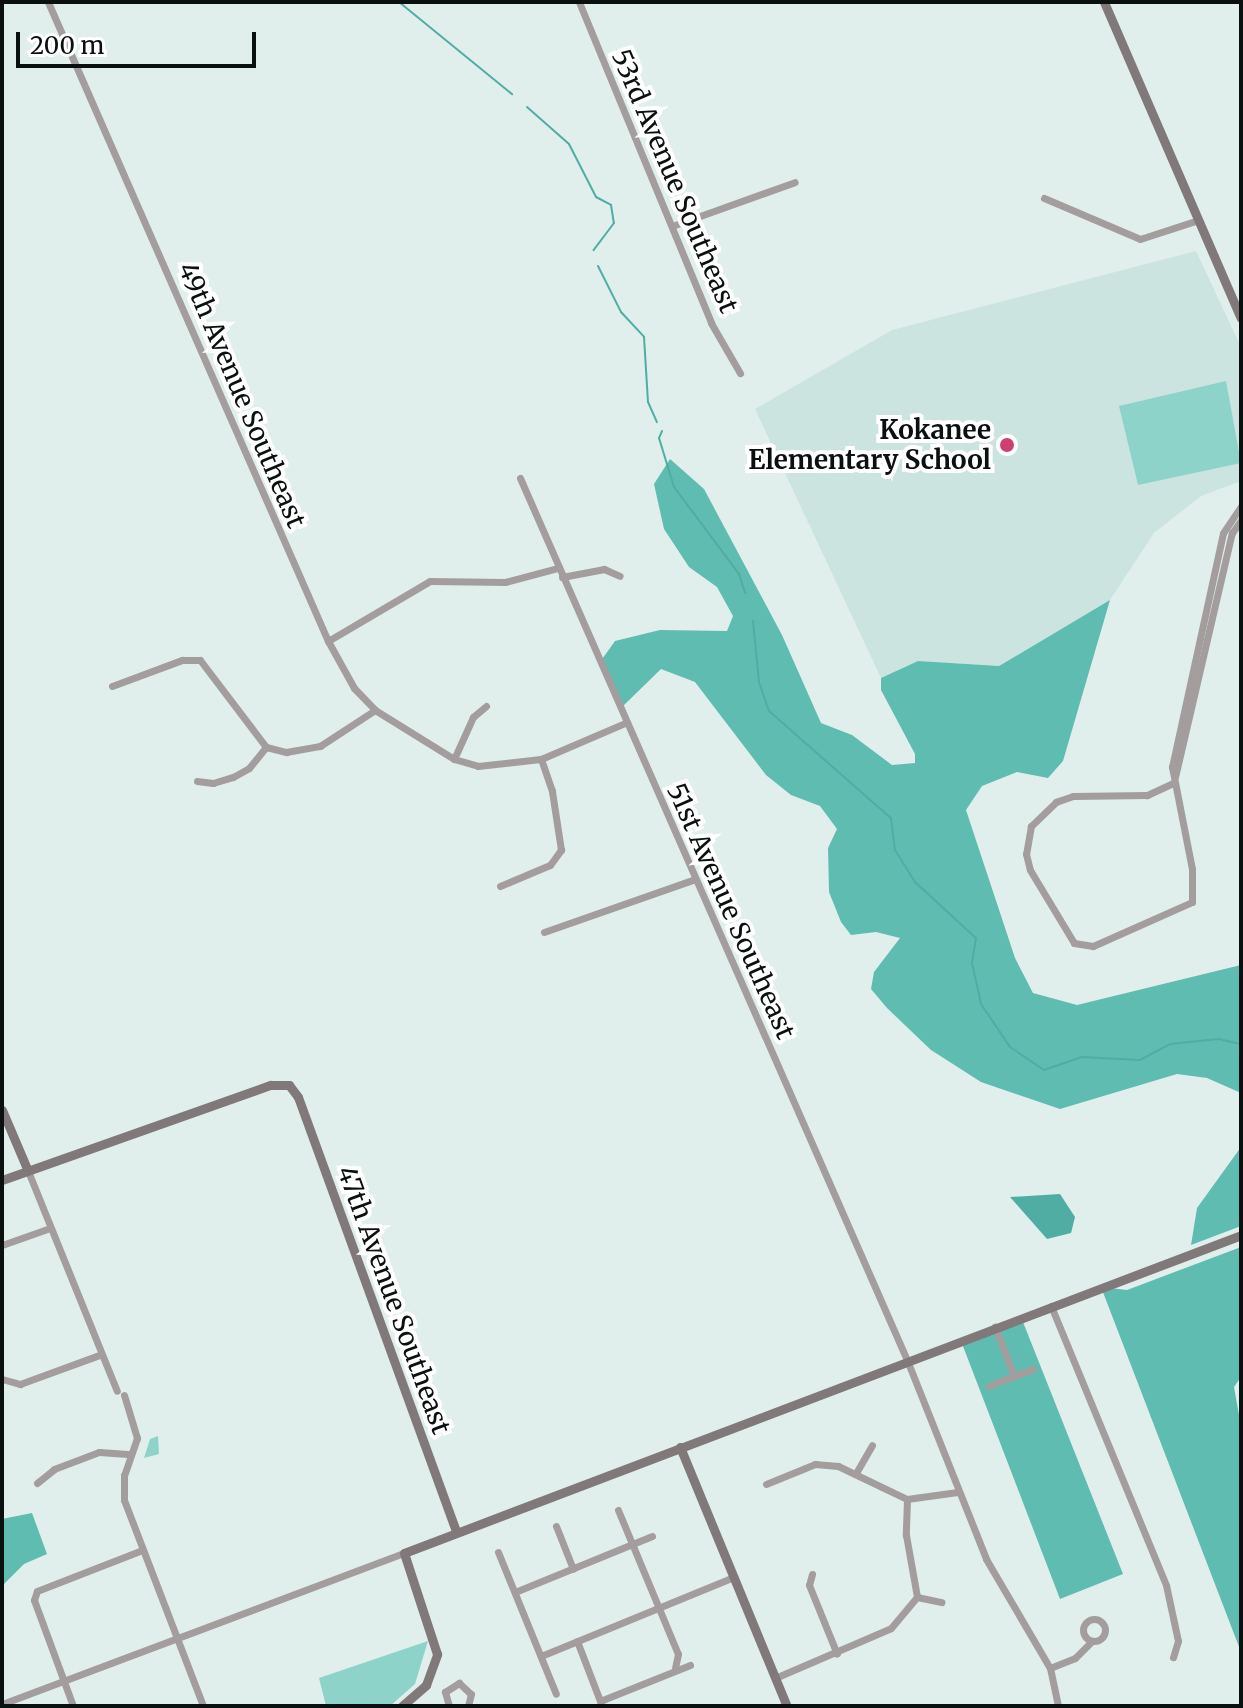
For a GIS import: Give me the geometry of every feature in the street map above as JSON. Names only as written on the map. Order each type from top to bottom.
[{"type":"street","name":"49th Avenue Southeast","points":[[48,2],[328,641],[354,688],[375,710],[454,759]]},
{"type":"street","name":"53rd Avenue Southeast","points":[[579,2],[675,225],[711,323],[740,373]]},
{"type":"street","points":[[1104,2],[1241,318]]},
{"type":"street","points":[[675,225],[795,182]]},
{"type":"street","points":[[1044,198],[1140,239],[1198,220]]},
{"type":"street","name":"51st Avenue Southeast","points":[[520,478],[907,1360],[986,1559],[1050,1668],[1058,1706]]},
{"type":"street","points":[[1173,783],[1147,795],[1073,796],[1056,802],[1031,826],[1026,853],[1030,870],[1068,935],[1082,947],[1093,946],[1192,902],[1192,869],[1173,783],[1223,533],[1241,506]]},
{"type":"street","points":[[1208,618],[1232,533],[1241,520]]},
{"type":"street","points":[[328,641],[430,581],[505,582],[560,572],[604,569],[620,576]]},
{"type":"street","points":[[112,686],[182,660],[200,660],[266,747],[286,752],[320,746],[375,710]]},
{"type":"street","points":[[486,706],[473,717],[454,759],[500,767],[541,759],[625,723]]},
{"type":"street","points":[[197,781],[213,783],[233,777],[249,768],[266,747]]},
{"type":"street","points":[[500,886],[550,865],[561,850],[552,791],[541,759]]},
{"type":"street","points":[[544,932],[695,879]]},
{"type":"street","name":"47th Avenue Southeast","points":[[28,1171],[271,1085],[289,1085],[298,1097],[456,1532]]},
{"type":"street","points":[[2,1110],[102,1354],[137,1427],[124,1475],[124,1500],[203,1706]]},
{"type":"street","points":[[2,1180],[28,1171]]},
{"type":"street","points":[[2,1245],[50,1228]]},
{"type":"street","points":[[2,1704],[1241,1235]]},
{"type":"street","points":[[1051,1306],[1166,1585],[1178,1641],[1173,1657]]},
{"type":"street","points":[[995,1327],[1014,1376]]},
{"type":"street","points":[[5,1381],[20,1384],[102,1354]]},
{"type":"street","points":[[989,1386],[1033,1369]]},
{"type":"street","points":[[856,1473],[872,1445]]},
{"type":"street","points":[[680,1447],[787,1706]]},
{"type":"street","points":[[37,1483],[54,1469],[99,1452],[131,1454]]},
{"type":"street","points":[[766,1484],[815,1464],[856,1473],[907,1499],[958,1492]]},
{"type":"street","points":[[907,1499],[906,1535],[917,1597]]},
{"type":"street","points":[[618,1510],[678,1654],[675,1668]]},
{"type":"street","points":[[556,1526],[573,1569]]},
{"type":"street","points":[[515,1592],[652,1536]]},
{"type":"street","points":[[73,1706],[34,1600],[37,1591],[142,1550]]},
{"type":"street","points":[[498,1552],[556,1694]]},
{"type":"street","points":[[402,1706],[426,1685],[435,1664],[436,1643],[404,1553]]},
{"type":"street","points":[[812,1574],[809,1585],[837,1654]]},
{"type":"street","points":[[541,1656],[734,1577]]},
{"type":"street","points":[[775,1678],[837,1654],[891,1628],[917,1597]]},
{"type":"street","points":[[917,1597],[941,1602]]},
{"type":"street","points":[[577,1641],[601,1704],[675,1668],[690,1665]]},
{"type":"street","points":[[1050,1668],[1075,1658],[1092,1641]]},
{"type":"street","points":[[445,1692],[455,1684],[467,1687],[471,1694],[468,1706]]},
{"type":"street","points":[[426,1685],[445,1692]]},
{"type":"street","points":[[445,1692],[449,1706]]},
{"type":"shaded area","name":"Kokanee Elementary School","points":[[1196,251],[1241,347],[1241,481],[1201,496],[1154,533],[1110,600],[999,666],[918,661],[881,678],[755,409],[892,330]]},
{"type":"shaded area","points":[[1226,381],[1241,463],[1138,485],[1119,406]]},
{"type":"shaded area","points":[[670,459],[704,489],[782,635],[821,723],[852,735],[892,765],[915,763],[915,754],[881,690],[881,678],[918,661],[999,666],[1110,600],[1063,761],[1048,778],[1017,772],[982,786],[966,810],[1015,958],[1033,993],[1077,1005],[1241,965],[1241,1093],[1207,1078],[1177,1074],[1060,1109],[981,1082],[931,1050],[887,1008],[871,989],[874,972],[900,938],[876,932],[851,935],[841,922],[829,892],[828,848],[837,829],[820,806],[791,795],[766,775],[695,682],[661,669],[620,709],[600,662],[615,641],[660,630],[727,631],[733,616],[717,587],[689,567],[664,529],[654,484]]},
{"type":"shaded area","points":[[1241,1147],[1241,1226],[1191,1245],[1197,1208]]},
{"type":"shaded area","points":[[1060,1194],[1075,1217],[1071,1233],[1047,1239],[1010,1197]]},
{"type":"shaded area","points":[[1241,1247],[1241,1377],[1234,1387],[1241,1426],[1241,1652],[1101,1287],[1127,1290]]},
{"type":"shaded area","points":[[1021,1317],[1123,1574],[1060,1599],[961,1341]]},
{"type":"shaded area","points":[[158,1436],[159,1454],[144,1458],[150,1439]]},
{"type":"shaded area","points":[[32,1513],[47,1554],[24,1564],[2,1586],[2,1519]]},
{"type":"shaded area","points":[[428,1641],[415,1684],[390,1706],[326,1706],[319,1678]]},
{"type":"waterway","points":[[399,2],[512,94]]},
{"type":"waterway","points":[[527,107],[569,144],[596,197],[611,205],[614,223],[594,250]]},
{"type":"waterway","points":[[598,266],[621,312],[644,337],[648,402],[657,422]]},
{"type":"waterway","points":[[662,431],[659,438],[674,487],[739,574],[745,593]]},
{"type":"waterway","points":[[753,621],[759,682],[769,711],[891,818],[895,850],[915,882],[976,938],[972,963],[981,1004],[1010,1047],[1044,1070],[1082,1057],[1140,1060],[1170,1044],[1219,1039],[1241,1044]]},
{"type":"place","name":"Kokanee Elementary School","points":[[1007,445]]}]
